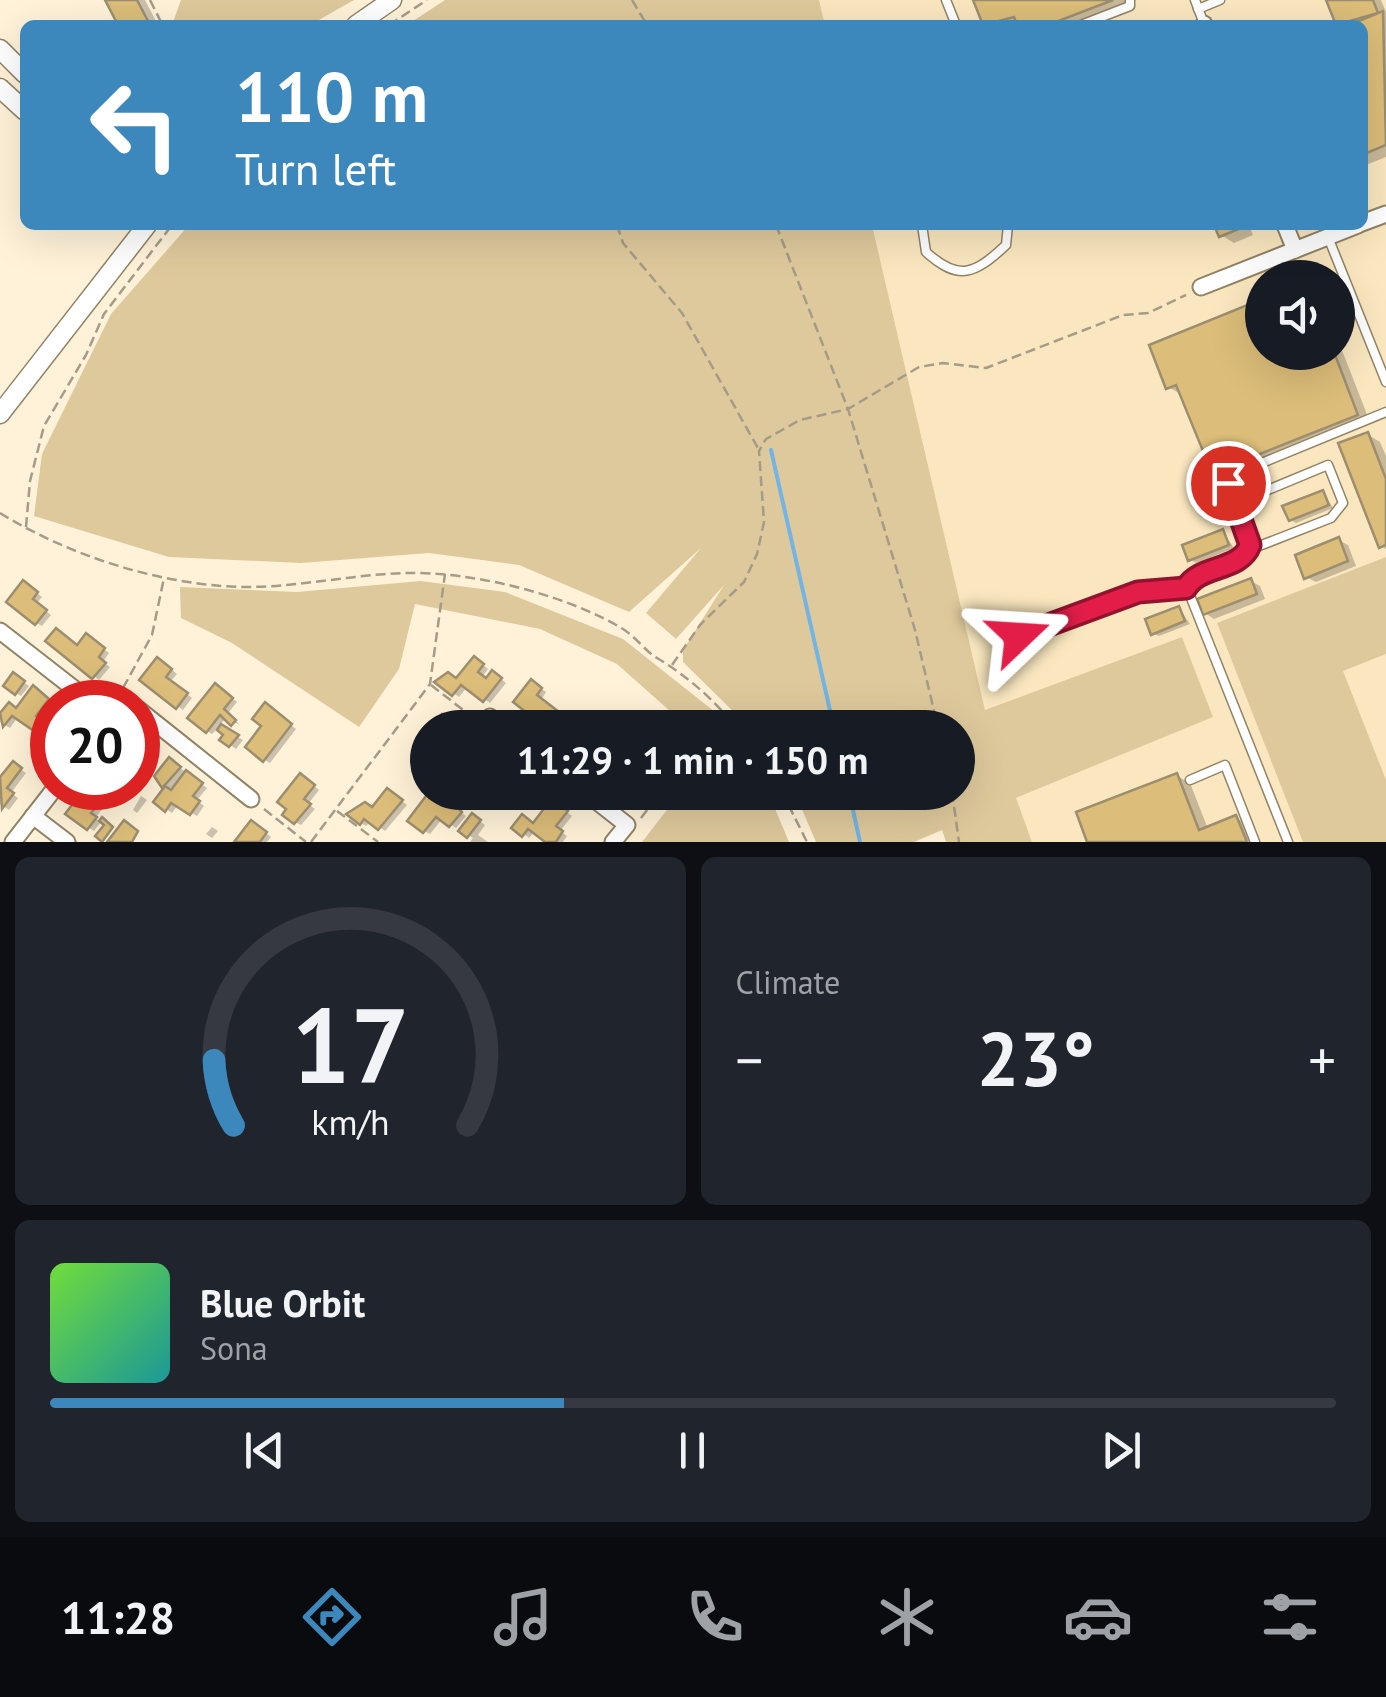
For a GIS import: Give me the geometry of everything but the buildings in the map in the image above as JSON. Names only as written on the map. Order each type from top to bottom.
[{"type":"street","points":[[363,20],[392,0]]},
{"type":"street","points":[[0,50],[20,69]]},
{"type":"street","points":[[0,88],[20,106]]},
{"type":"street","points":[[0,414],[143,230]]},
{"type":"street","points":[[1287,230],[1296,250]]},
{"type":"street","points":[[1201,287],[1345,230]]},
{"type":"street","points":[[0,631],[63,680]]},
{"type":"street","points":[[160,728],[251,799]]},
{"type":"street","points":[[0,834],[11,842],[38,810]]},
{"type":"street","points":[[608,810],[627,825],[614,842]]},
{"type":"street","points":[[33,816],[67,842]]},
{"type":"lane","points":[[1094,20],[1130,6],[1130,0]]},
{"type":"lane","points":[[1200,14],[1220,0]]},
{"type":"lane","points":[[923,230],[926,252],[947,271],[964,272],[988,261],[1006,244],[1007,230]]},
{"type":"lane","points":[[1328,237],[1386,382]]},
{"type":"lane","points":[[1249,550],[1228,483],[1235,474],[1386,412]]},
{"type":"lane","points":[[1019,636],[1138,592],[1186,588],[1197,576],[1241,558],[1249,550],[1331,518],[1344,503],[1328,466],[1234,504]]},
{"type":"lane","points":[[1186,588],[1288,842]]},
{"type":"lane","points":[[1190,780],[1225,765],[1255,842]]},
{"type":"path","points":[[397,20],[427,0]]},
{"type":"path","points":[[26,529],[30,480],[44,426],[86,356],[104,314],[168,230]]},
{"type":"path","points":[[619,230],[623,243],[682,313],[760,451],[764,522],[758,554],[744,582],[700,625],[672,665]]},
{"type":"path","points":[[778,230],[848,409],[914,630],[934,710]]},
{"type":"path","points":[[760,451],[766,439],[800,420],[848,409],[919,367],[942,363],[986,368],[1123,315],[1148,313],[1201,287]]},
{"type":"path","points":[[0,513],[26,529],[90,556],[164,578],[224,586],[445,574],[496,582],[608,622],[645,645],[653,657],[672,665],[722,710]]},
{"type":"path","points":[[251,799],[309,842],[430,684],[445,574]]},
{"type":"path","points":[[123,680],[152,636],[164,578]]},
{"type":"path","points":[[430,684],[463,710]]},
{"type":"path","points":[[335,810],[378,842]]},
{"type":"path","points":[[627,825],[637,822],[647,810]]},
{"type":"path","points":[[791,810],[806,842]]},
{"type":"path","points":[[955,810],[959,842]]},
{"type":"shaded area","points":[[181,0],[354,0],[319,20],[174,20]]},
{"type":"shaded area","points":[[445,0],[819,0],[824,20],[415,20]]},
{"type":"shaded area","points":[[819,0],[1386,0],[1386,842],[1032,842],[1015,799],[1212,717],[1182,637],[985,711],[873,230],[1368,230],[1368,20],[824,20]]},
{"type":"shaded area","points":[[185,230],[873,230],[985,710],[1182,637],[1213,717],[1016,798],[1032,842],[946,842],[942,830],[914,842],[816,842],[802,810],[975,810],[975,710],[732,710],[683,662],[683,650],[724,585],[676,639],[646,613],[701,548],[629,612],[519,565],[429,553],[301,563],[169,557],[34,516],[42,454],[111,314]]},
{"type":"shaded area","points":[[1386,557],[1386,654],[1343,671],[1386,780],[1386,842],[1303,842],[1217,623]]},
{"type":"shaded area","points":[[421,581],[505,592],[623,639],[712,710],[669,710],[617,664],[540,629],[415,604],[399,669],[359,727],[232,643],[181,618],[180,587],[297,592]]},
{"type":"shaded area","points":[[667,810],[776,810],[789,842],[642,842]]},
{"type":"waterway","points":[[771,450],[830,710]]},
{"type":"waterway","points":[[853,810],[860,842]]},
{"type":"route","points":[[1019,636],[1138,592],[1186,588],[1197,576],[1241,558],[1250,545],[1228,483]]}]
